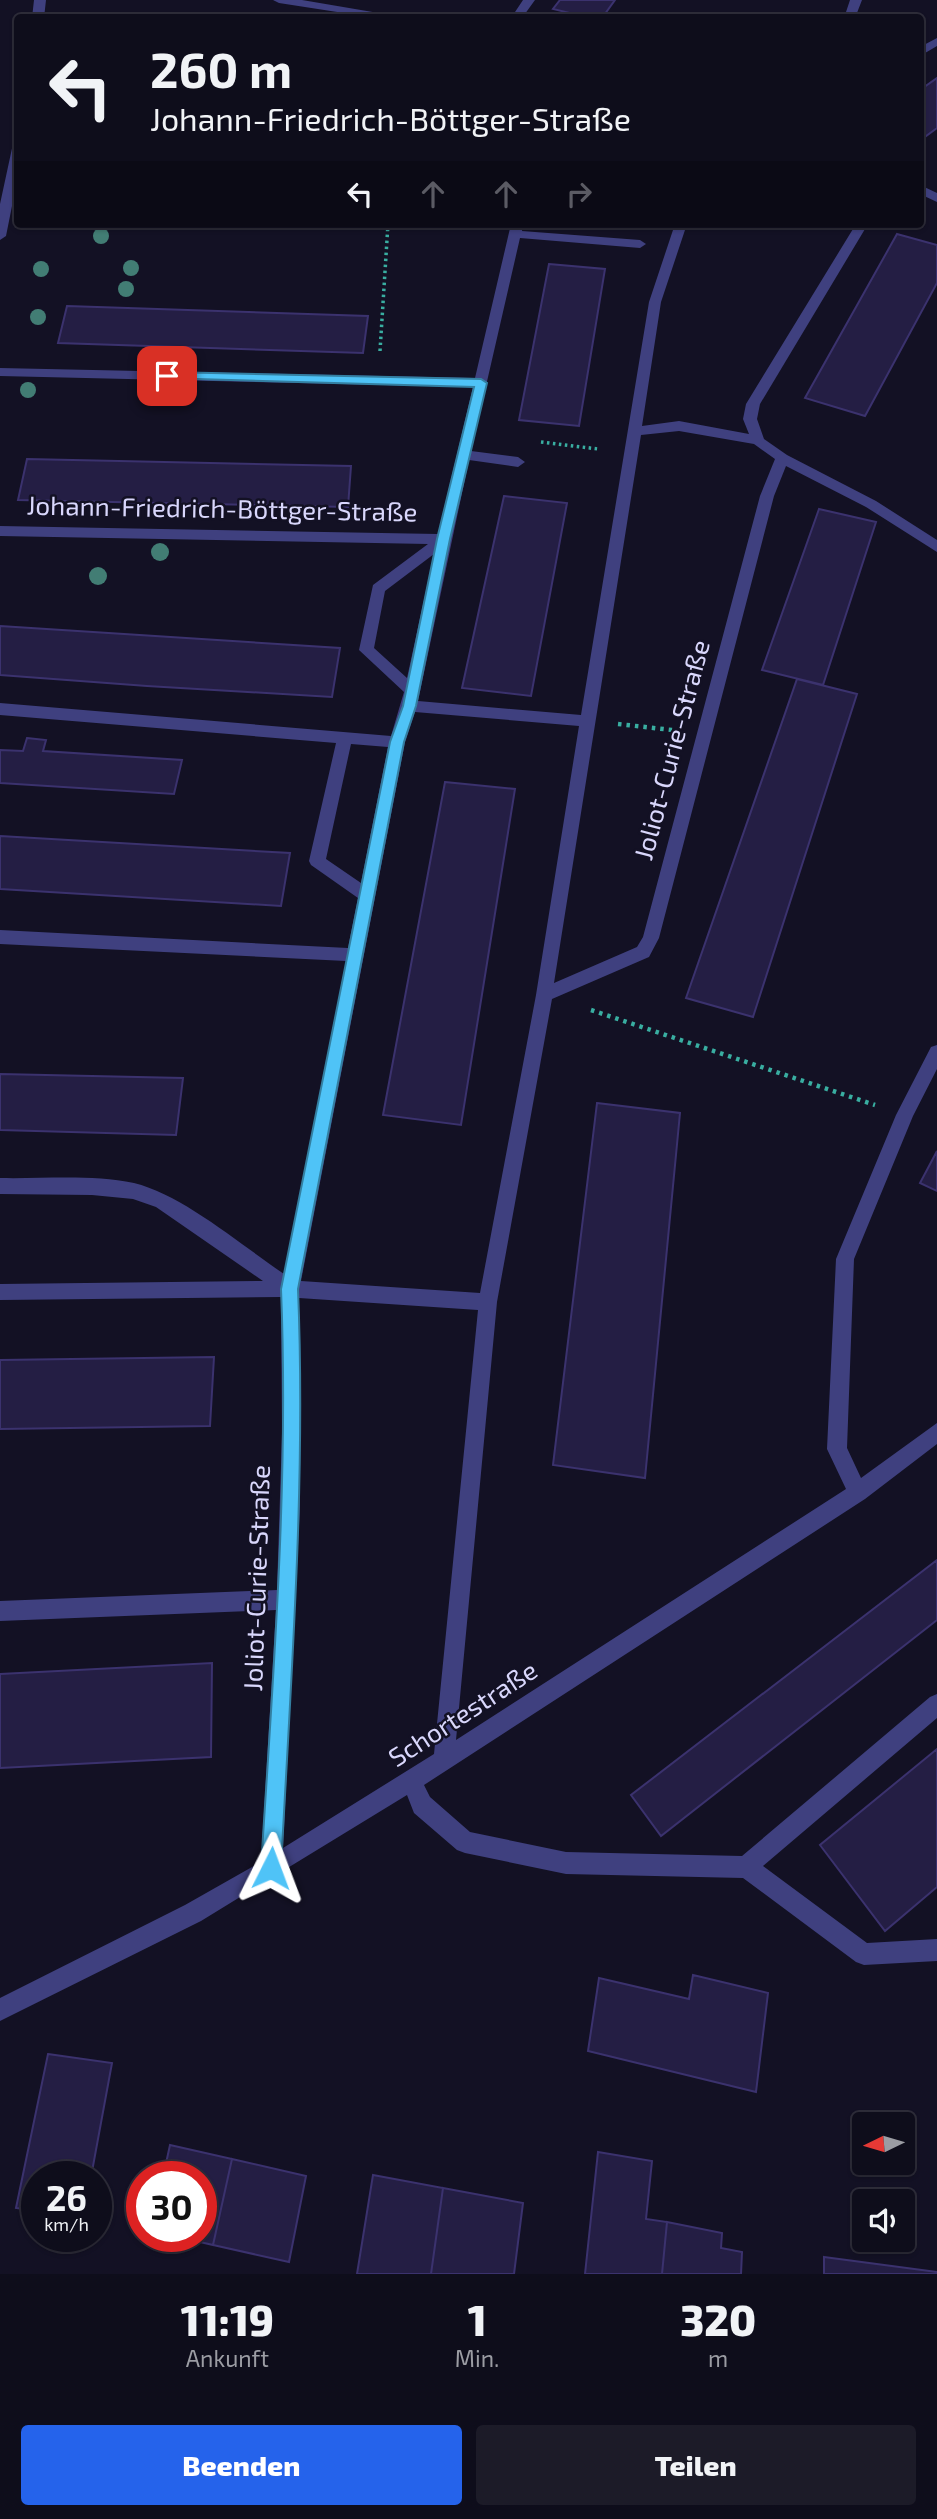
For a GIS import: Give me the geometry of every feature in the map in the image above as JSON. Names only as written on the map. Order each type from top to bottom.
[{"type":"street","points":[[279,0],[318,2],[382,14]]},
{"type":"street","points":[[0,236],[14,166]]},
{"type":"street","points":[[444,1760],[488,1302],[544,995],[655,302],[680,228]]},
{"type":"street","points":[[758,441],[750,419],[753,404],[860,228]]},
{"type":"street","points":[[516,229],[640,244]]},
{"type":"street","name":"Joliot-Curie-Straße","points":[[271,1868],[286,1600],[292,1352],[290,1289],[397,742],[411,698],[444,539],[516,229]]},
{"type":"street","points":[[0,372],[481,383]]},
{"type":"street","points":[[634,431],[679,426],[717,431],[758,441],[782,458],[872,504],[937,547]]},
{"type":"street","points":[[465,455],[518,462]]},
{"type":"street","name":"Joliot-Curie-Straße","points":[[544,995],[643,952],[651,938],[768,496],[782,458]]},
{"type":"street","name":"Johann-Friedrich-Böttger-Straße","points":[[0,531],[444,539]]},
{"type":"street","points":[[444,539],[378,589],[366,650],[411,698],[586,721]]},
{"type":"street","points":[[0,709],[397,742]]},
{"type":"street","points":[[345,737],[317,861],[368,896]]},
{"type":"street","points":[[0,937],[355,955]]},
{"type":"street","points":[[858,1492],[837,1449],[845,1259],[905,1115],[937,1052]]},
{"type":"street","points":[[0,1186],[92,1187],[132,1191],[162,1201],[290,1289]]},
{"type":"street","points":[[0,1292],[290,1289],[488,1302]]},
{"type":"street","name":"Schortestraße","points":[[0,2010],[193,1913],[271,1868],[444,1760],[858,1492],[937,1432]]},
{"type":"street","points":[[0,1611],[286,1600]]},
{"type":"street","points":[[746,1867],[937,1704]]},
{"type":"street","points":[[411,1780],[422,1805],[465,1842],[566,1863],[746,1867],[864,1954],[937,1950]]},
{"type":"path","points":[[378,380],[388,228]]},
{"type":"path","points":[[537,442],[631,453]]},
{"type":"path","points":[[586,721],[705,734]]},
{"type":"path","points":[[544,995],[905,1115]]},
{"type":"building","points":[[560,0],[615,0],[605,14],[574,14],[553,9]]},
{"type":"building","points":[[937,78],[937,128],[924,138],[924,87]]},
{"type":"building","points":[[897,234],[937,245],[937,283],[865,416],[805,398]]},
{"type":"building","points":[[549,264],[605,269],[579,426],[519,420]]},
{"type":"building","points":[[67,306],[368,316],[363,353],[58,343]]},
{"type":"building","points":[[27,459],[351,466],[348,507],[18,500]]},
{"type":"building","points":[[504,496],[567,503],[531,696],[462,688]]},
{"type":"building","points":[[819,509],[876,522],[823,685],[762,670]]},
{"type":"building","points":[[0,626],[340,648],[332,697],[147,686],[0,675]]},
{"type":"building","points":[[797,679],[857,694],[753,1017],[686,998]]},
{"type":"building","points":[[27,738],[46,740],[43,751],[182,760],[174,794],[0,783],[0,750],[23,751]]},
{"type":"building","points":[[445,782],[515,789],[461,1125],[383,1115]]},
{"type":"building","points":[[0,836],[290,853],[281,906],[0,889]]},
{"type":"building","points":[[0,1074],[183,1078],[176,1135],[0,1130]]},
{"type":"building","points":[[597,1103],[680,1113],[645,1478],[553,1465]]},
{"type":"building","points":[[937,1151],[937,1191],[920,1183]]},
{"type":"building","points":[[214,1357],[210,1426],[0,1429],[0,1360]]},
{"type":"building","points":[[937,1560],[937,1620],[661,1836],[631,1795]]},
{"type":"building","points":[[212,1663],[211,1757],[0,1768],[0,1674]]},
{"type":"building","points":[[937,1749],[937,1887],[885,1931],[820,1845]]},
{"type":"building","points":[[693,1975],[768,1993],[756,2092],[588,2051],[599,1978],[689,1999]]},
{"type":"building","points":[[48,2054],[112,2063],[94,2161],[26,2161]]},
{"type":"building","points":[[170,2145],[232,2159],[217,2227],[217,2161],[166,2161]]},
{"type":"building","points":[[598,2152],[652,2161],[646,2219],[667,2222],[662,2274],[585,2274]]},
{"type":"building","points":[[232,2159],[306,2176],[289,2262],[217,2246],[217,2227]]},
{"type":"building","points":[[373,2175],[443,2188],[431,2274],[357,2274]]},
{"type":"building","points":[[21,2184],[21,2209],[16,2208]]},
{"type":"building","points":[[443,2188],[523,2203],[514,2274],[431,2274]]},
{"type":"building","points":[[667,2222],[722,2233],[721,2248],[742,2252],[741,2274],[662,2274]]},
{"type":"building","points":[[824,2257],[937,2272],[937,2274],[824,2274]]},
{"type":"route","points":[[167,376],[481,383],[444,539],[410,706],[397,742],[290,1289],[292,1352],[286,1600],[271,1868]]}]
